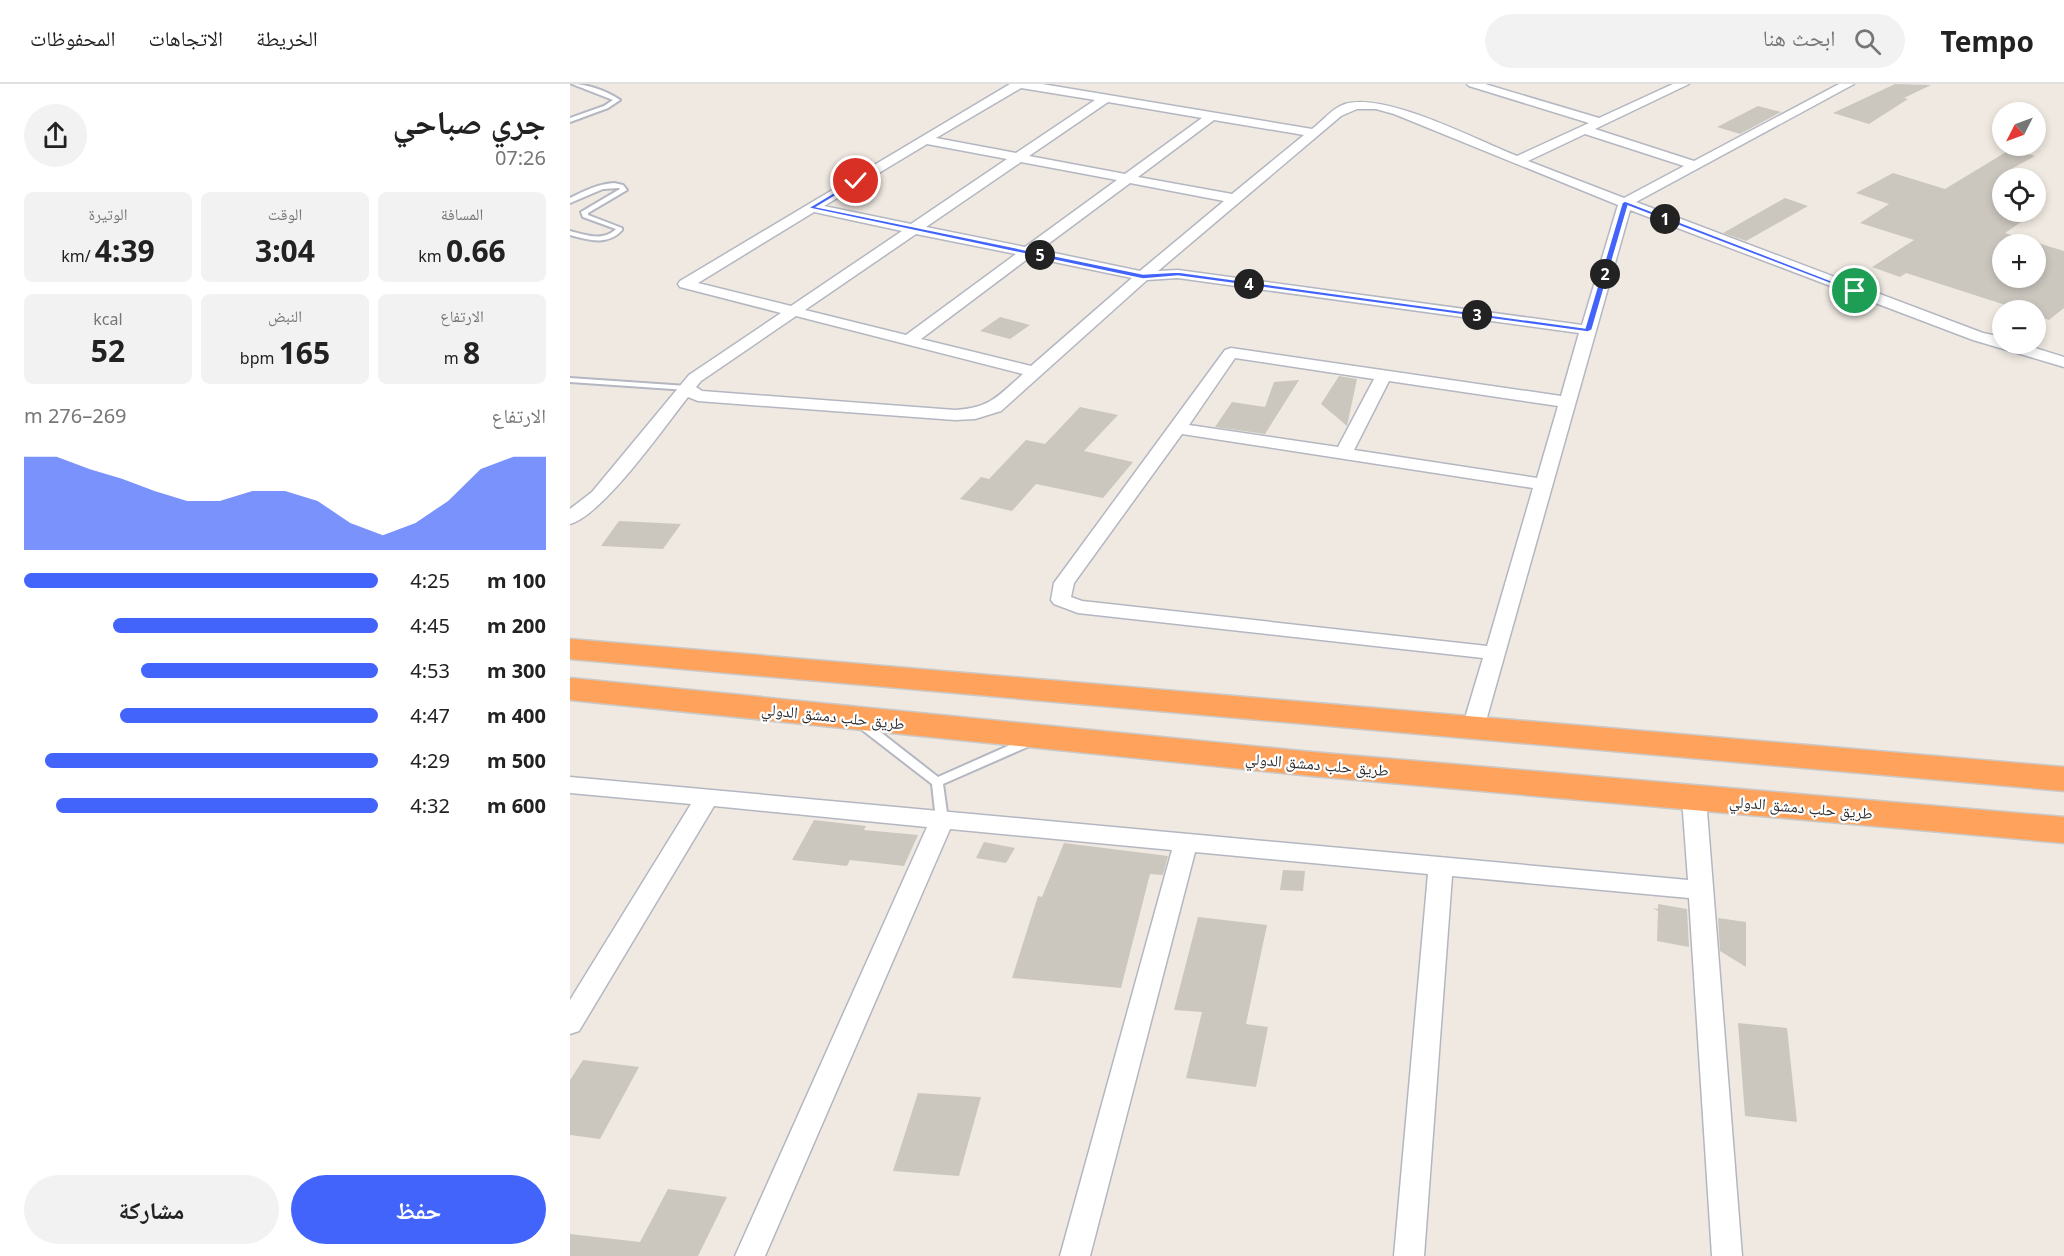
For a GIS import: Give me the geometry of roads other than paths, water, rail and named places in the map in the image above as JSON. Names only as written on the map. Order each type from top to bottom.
[{"type":"highway","points":[[570,649],[2064,779]]},
{"type":"highway","name":"طريق حلب دمشق الدولي","points":[[570,689],[1312,764],[2064,830]]},
{"type":"street","points":[[1035,372],[685,284],[1020,84],[1314,133]]},
{"type":"street","points":[[1473,84],[1601,123]]},
{"type":"street","points":[[1473,728],[1625,203],[1848,84]]},
{"type":"street","points":[[1517,161],[1678,85]]},
{"type":"street","points":[[570,518],[598,496],[695,378],[1106,98]]},
{"type":"street","points":[[687,388],[698,396],[955,415],[975,414],[995,407],[1143,276],[1324,127],[1332,116],[1344,107],[1368,104],[1391,108],[1625,203],[1957,329],[1992,339]]},
{"type":"street","points":[[908,341],[1212,116]]},
{"type":"street","points":[[1584,130],[1696,166]]},
{"type":"street","points":[[925,140],[1235,199]]},
{"type":"street","points":[[812,208],[1143,276],[1178,274],[1588,330]]},
{"type":"street","points":[[1494,653],[1078,607],[1061,600],[1064,583],[1231,353],[1567,402]]},
{"type":"street","points":[[2039,354],[2064,362]]},
{"type":"street","points":[[1343,454],[1384,375]]},
{"type":"street","points":[[1178,428],[1542,484]]},
{"type":"street","points":[[570,785],[1701,890]]},
{"type":"street","points":[[570,1023],[707,798]]},
{"type":"street","points":[[1694,798],[1727,1256]]},
{"type":"street","points":[[750,1256],[942,820]]},
{"type":"street","points":[[1075,1256],[1186,842]]},
{"type":"street","points":[[1409,1256],[1441,866]]},
{"type":"lane","points":[[570,120],[606,107],[616,100],[575,84]]},
{"type":"lane","points":[[570,201],[608,185],[621,186],[624,190],[584,212],[585,216],[620,229],[616,234],[597,240],[570,233]]},
{"type":"lane","points":[[570,380],[687,388]]},
{"type":"lane","points":[[854,718],[937,782],[942,820]]},
{"type":"lane","points":[[937,782],[1040,736]]}]
